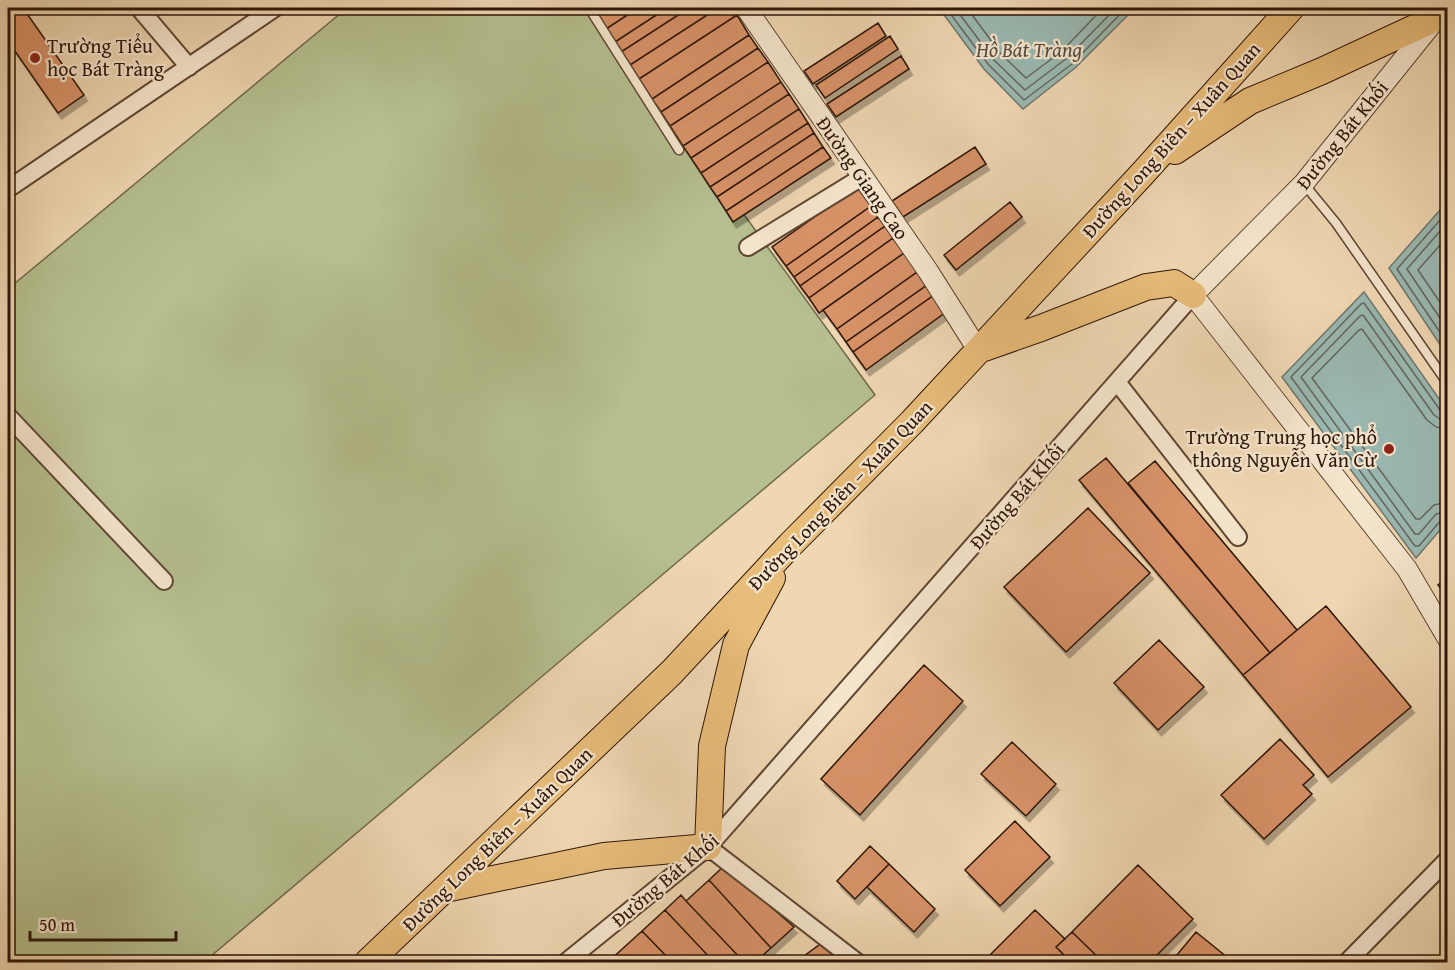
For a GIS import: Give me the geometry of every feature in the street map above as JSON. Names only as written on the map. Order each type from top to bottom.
[{"type":"main road","name":"Đường Long Biên – Xuân Quan","points":[[368,963],[672,672],[790,545],[912,422],[1144,172],[1291,8]]},
{"type":"main road","points":[[1144,172],[1250,101],[1323,71],[1443,14]]},
{"type":"main road","points":[[978,350],[1146,287],[1174,283],[1193,296]]},
{"type":"main road","points":[[445,889],[604,856],[708,847],[712,746],[736,645],[790,545]]},
{"type":"street","points":[[139,8],[189,67]]},
{"type":"street","points":[[8,189],[275,8]]},
{"type":"street","name":"Đường Giang Cao","points":[[746,8],[928,270],[978,350]]},
{"type":"street","name":"Đường Bát Khối","points":[[566,963],[708,847],[1193,296],[1304,183],[1443,14]]},
{"type":"street","points":[[748,246],[862,177]]},
{"type":"street","points":[[1193,296],[1407,569],[1448,639]]},
{"type":"street","points":[[1117,382],[1238,537]]},
{"type":"street","points":[[8,416],[164,581]]},
{"type":"street","points":[[708,847],[856,963]]},
{"type":"street","points":[[1347,963],[1448,859]]},
{"type":"lane","points":[[589,8],[679,150]]},
{"type":"lane","points":[[1304,183],[1336,223],[1448,384]]},
{"type":"green space","points":[[347,8],[594,8],[875,395],[204,962],[8,962],[8,289]]},
{"type":"water","name":"Hồ Bát Tràng","points":[[939,8],[1135,8],[1075,68],[1023,109],[984,69]]},
{"type":"water","points":[[1447,202],[1447,355],[1389,268]]},
{"type":"water","points":[[1364,292],[1447,410],[1447,522],[1416,558],[1282,377]]},
{"type":"building","points":[[8,8],[23,8],[84,95],[58,113],[8,41]]},
{"type":"building","points":[[600,8],[638,8],[606,29],[595,11]]},
{"type":"building","points":[[638,8],[667,8],[615,42],[606,29]]},
{"type":"building","points":[[667,8],[689,8],[621,52],[615,42]]},
{"type":"building","points":[[689,8],[718,8],[630,65],[621,52]]},
{"type":"building","points":[[718,8],[732,8],[737,15],[639,79],[630,65]]},
{"type":"building","points":[[737,15],[749,35],[652,99],[639,79]]},
{"type":"building","points":[[878,23],[886,36],[813,84],[804,71]]},
{"type":"building","points":[[749,35],[758,48],[661,112],[652,99]]},
{"type":"building","points":[[890,36],[898,49],[825,98],[816,85]]},
{"type":"building","points":[[758,48],[768,62],[670,126],[661,112]]},
{"type":"building","points":[[901,56],[909,69],[836,117],[827,104]]},
{"type":"building","points":[[768,62],[781,82],[683,146],[670,126]]},
{"type":"building","points":[[781,82],[789,94],[691,158],[683,146]]},
{"type":"building","points":[[789,94],[799,109],[701,173],[691,158]]},
{"type":"building","points":[[799,109],[808,123],[710,187],[701,173]]},
{"type":"building","points":[[808,123],[814,133],[717,197],[710,187]]},
{"type":"building","points":[[814,133],[823,147],[726,211],[717,197]]},
{"type":"building","points":[[823,147],[831,158],[733,222],[726,211]]},
{"type":"building","points":[[975,147],[986,164],[903,217],[892,201]]},
{"type":"building","points":[[857,187],[871,206],[786,266],[772,247]]},
{"type":"building","points":[[1010,202],[1022,217],[956,270],[944,255]]},
{"type":"building","points":[[871,206],[878,217],[794,277],[786,266]]},
{"type":"building","points":[[878,217],[885,226],[800,286],[794,277]]},
{"type":"building","points":[[885,226],[893,238],[809,298],[800,286]]},
{"type":"building","points":[[893,238],[904,253],[819,313],[809,298]]},
{"type":"building","points":[[904,253],[917,272],[837,329],[823,310]]},
{"type":"building","points":[[917,272],[927,285],[846,342],[837,329]]},
{"type":"building","points":[[927,285],[934,295],[853,352],[846,342]]},
{"type":"building","points":[[934,295],[946,312],[866,370],[853,352]]},
{"type":"building","points":[[1106,458],[1270,653],[1243,675],[1079,480]]},
{"type":"building","points":[[1155,461],[1297,630],[1270,653],[1128,483]]},
{"type":"building","points":[[1088,508],[1150,573],[1066,652],[1004,587]]},
{"type":"building","points":[[1448,578],[1448,598],[1438,585]]},
{"type":"building","points":[[1326,606],[1411,707],[1328,777],[1243,675]]},
{"type":"building","points":[[1159,640],[1204,687],[1158,730],[1114,683]]},
{"type":"building","points":[[924,665],[963,701],[860,815],[821,779]]},
{"type":"building","points":[[1280,739],[1314,775],[1303,785],[1312,794],[1264,839],[1221,795]]},
{"type":"building","points":[[1012,742],[1056,784],[1026,816],[981,774]]},
{"type":"building","points":[[1015,821],[1050,857],[1000,906],[965,870]]},
{"type":"building","points":[[870,846],[889,864],[855,899],[837,881]]},
{"type":"building","points":[[889,864],[935,909],[914,932],[867,887]]},
{"type":"building","points":[[1138,865],[1193,919],[1150,962],[1103,962],[1072,932]]},
{"type":"building","points":[[724,866],[794,927],[771,948],[709,880]]},
{"type":"building","points":[[709,880],[771,948],[755,962],[744,962],[686,901]]},
{"type":"building","points":[[681,895],[744,962],[714,962],[665,910]]},
{"type":"building","points":[[665,910],[714,962],[672,962],[642,931]]},
{"type":"building","points":[[1035,910],[1065,939],[1056,947],[1071,962],[983,962]]},
{"type":"building","points":[[642,931],[672,962],[608,962]]},
{"type":"building","points":[[1072,932],[1103,962],[1071,962],[1056,947]]},
{"type":"building","points":[[1196,932],[1233,962],[1171,962]]},
{"type":"building","points":[[823,942],[849,962],[796,962]]},
{"type":"place","name":"Trường Tiểu học Bát Tràng","points":[[35,58]]},
{"type":"place","name":"Trường Trung học phổ thông Nguyễn Văn Cừ","points":[[1389,449]]}]
